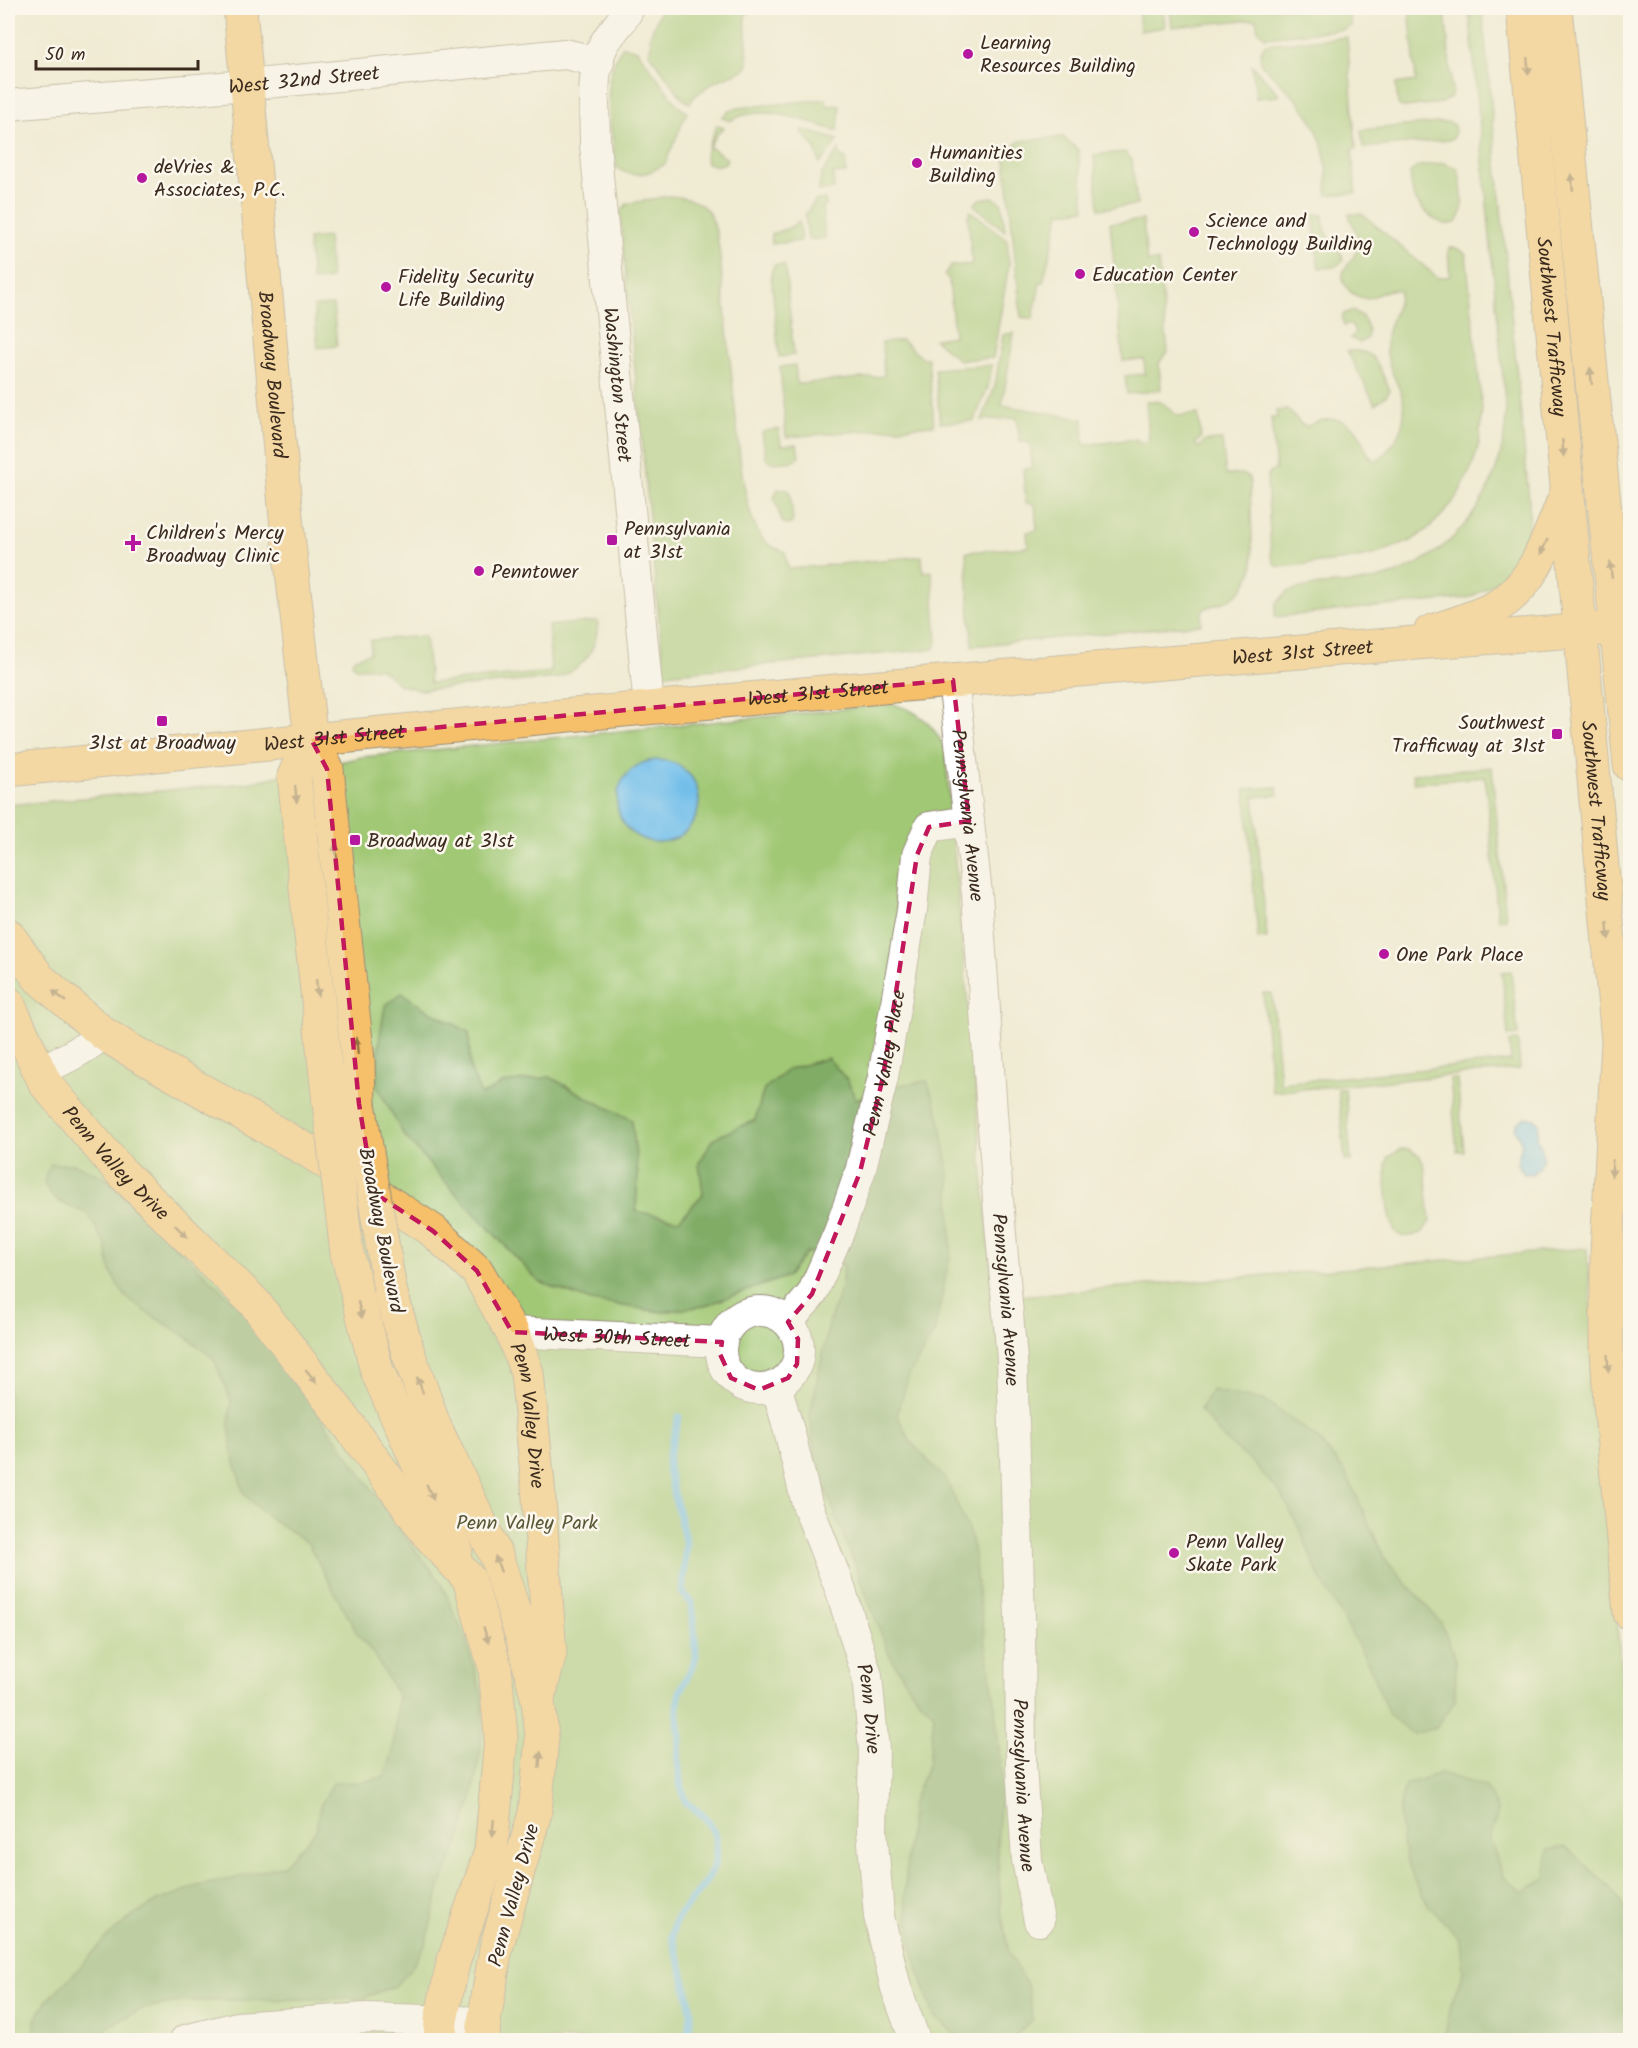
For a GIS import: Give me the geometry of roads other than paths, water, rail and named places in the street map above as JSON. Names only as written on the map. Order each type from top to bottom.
[{"type":"main road","name":"Broadway Boulevard","points":[[240,8],[286,517],[311,739],[294,776],[344,1104],[390,1290],[408,1352],[434,1425],[496,1558],[523,1640],[538,1700]]},
{"type":"main road","name":"Southwest Trafficway","points":[[1523,8],[1618,1040],[1607,1252],[1607,1350],[1630,1613]]},
{"type":"main road","name":"Southwest Trafficway","points":[[1554,8],[1626,620],[1630,765]]},
{"type":"main road","points":[[1393,646],[1496,607],[1516,591],[1543,551],[1567,493]]},
{"type":"main road","points":[[1584,664],[1626,620]]},
{"type":"main road","name":"West 31st Street","points":[[8,770],[311,739],[953,680],[1581,632],[1626,620]]},
{"type":"main road","name":"Penn Valley Drive","points":[[8,935],[39,978],[104,1034],[310,1152],[433,1231],[477,1271],[512,1332],[527,1372],[550,1653],[538,1700],[542,1738],[535,1813],[496,1948],[483,2031]]},
{"type":"main road","name":"Penn Valley Drive","points":[[8,1003],[45,1083],[118,1170],[254,1302],[339,1412],[428,1534],[469,1579],[495,1667],[501,1737],[491,1851],[453,1963],[440,2030]]},
{"type":"main road","name":"Broadway Boulevard","points":[[344,1104],[347,1253],[377,1371],[469,1579]]},
{"type":"street","points":[[599,62],[603,47],[624,19],[629,8]]},
{"type":"street","name":"West 32nd Street","points":[[8,105],[565,54],[599,62]]},
{"type":"street","name":"Washington Street","points":[[599,62],[595,85],[595,144],[649,707]]},
{"type":"street","name":"Pennsylvania Avenue","points":[[953,680],[977,894],[997,1188],[1012,1360],[1020,1619],[1021,1765],[1027,1860],[1040,1921]]},
{"type":"street","name":"Penn Valley Place","points":[[788,1322],[812,1294],[839,1232],[860,1172],[883,1077],[912,910],[917,855],[929,827],[969,821]]},
{"type":"street","points":[[38,1070],[60,1063],[83,1050],[104,1034]]},
{"type":"street","points":[[762,1311],[778,1315],[788,1322],[798,1339],[799,1351],[797,1364],[788,1378],[776,1385],[759,1390],[742,1386],[731,1378],[724,1369],[720,1354],[725,1332],[734,1321],[747,1313],[762,1311]]},
{"type":"street","name":"West 30th Street","points":[[512,1332],[722,1342]]},
{"type":"street","name":"Penn Drive","points":[[776,1385],[807,1504],[841,1591],[867,1676],[874,1750],[872,1830],[879,1916],[896,1988],[915,2040]]},
{"type":"street","points":[[185,2040],[237,2027],[366,2018],[440,2030],[483,2031]]},
{"type":"water","points":[[658,760],[674,763],[687,772],[696,785],[699,801],[696,817],[687,830],[674,839],[658,842],[642,839],[629,830],[620,817],[617,801],[620,785],[629,772],[642,763]]},
{"type":"water","points":[[1525,1117],[1535,1119],[1539,1124],[1537,1139],[1542,1149],[1543,1159],[1539,1168],[1532,1174],[1524,1174],[1517,1163],[1522,1144],[1515,1129],[1517,1123]]},
{"type":"waterway","points":[[679,1417],[669,1454],[668,1469],[686,1544],[682,1592],[692,1604],[696,1655],[680,1692],[677,1706],[680,1739],[678,1759],[680,1782],[686,1803],[710,1824],[716,1843],[716,1859],[711,1872],[680,1915],[674,1925],[672,1937],[691,2012],[686,2040]]},
{"type":"place","name":"Learning Resources Building","points":[[968,54]]},
{"type":"place","name":"Humanities Building","points":[[917,163]]},
{"type":"place","name":"deVries & Associates, P.C.","points":[[142,178]]},
{"type":"place","name":"Science and Technology Building","points":[[1194,232]]},
{"type":"place","name":"Education Center","points":[[1080,274]]},
{"type":"place","name":"Fidelity Security Life Building","points":[[386,287]]},
{"type":"place","name":"Pennsylvania at 31st","points":[[612,540]]},
{"type":"place","name":"Children's Mercy Broadway Clinic","points":[[133,543]]},
{"type":"place","name":"Penntower","points":[[479,571]]},
{"type":"place","name":"31st at Broadway","points":[[162,721]]},
{"type":"place","name":"Southwest Trafficway at 31st","points":[[1557,734]]},
{"type":"place","name":"Broadway at 31st","points":[[355,840]]},
{"type":"place","name":"One Park Place","points":[[1384,954]]},
{"type":"place","name":"Penn Valley Skate Park","points":[[1174,1553]]},
{"type":"park label","name":"Penn Valley Park","points":[[527,1522]]}]
